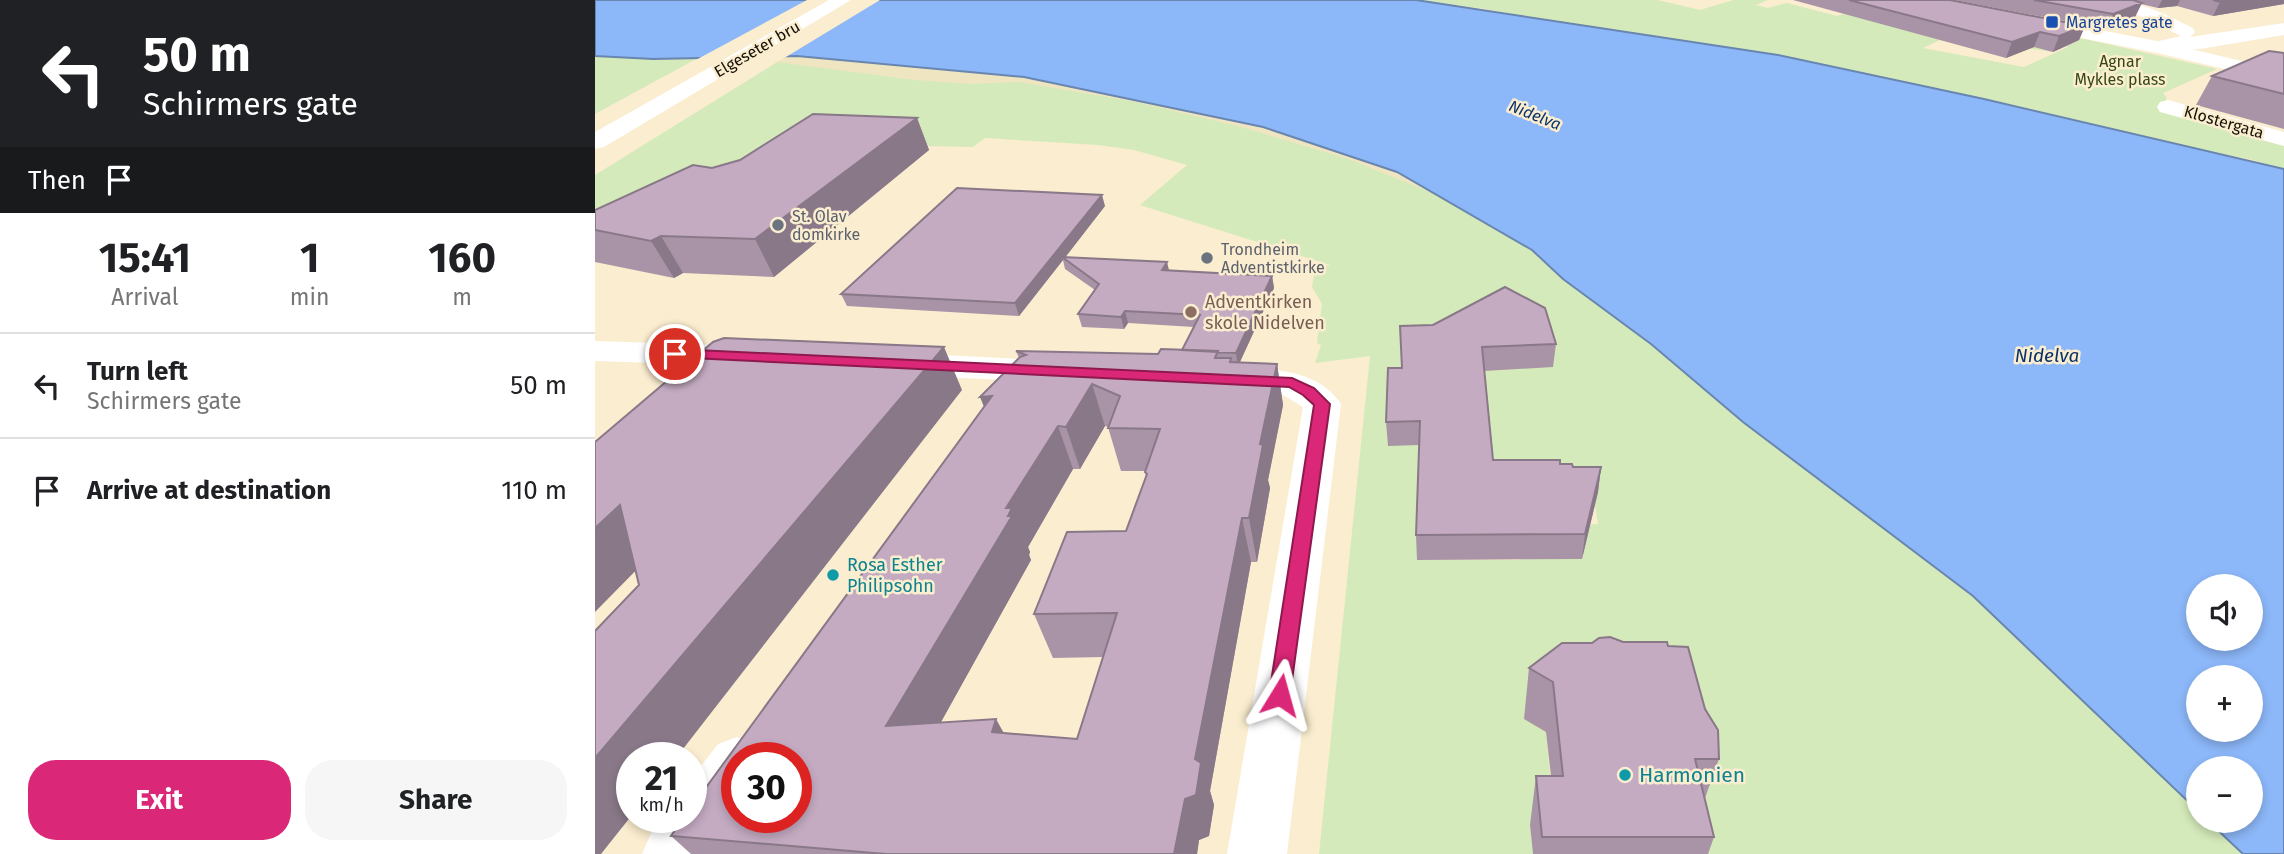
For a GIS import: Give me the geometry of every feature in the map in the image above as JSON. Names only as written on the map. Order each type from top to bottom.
[{"type":"street","name":"Elgeseter bru","points":[[595,142],[842,0]]},
{"type":"street","points":[[2107,0],[2142,10],[2173,40],[2248,68],[2284,77]]},
{"type":"street","points":[[2173,40],[2284,16]]},
{"type":"street","points":[[2017,20],[2200,43],[2284,29]]},
{"type":"street","name":"Klostergata","points":[[2248,68],[2168,107],[2284,139]]},
{"type":"street","points":[[595,351],[779,358]]},
{"type":"street","points":[[688,391],[729,355]]},
{"type":"street","points":[[875,363],[1099,373]]},
{"type":"street","points":[[984,414],[1016,370]]},
{"type":"street","points":[[1195,378],[1292,382],[1322,404],[1257,854]]},
{"type":"street","points":[[672,854],[721,785]]},
{"type":"green space","name":"Agnar Mykles plass","points":[[1416,0],[1658,0],[1700,10],[1733,0],[1768,0],[1756,5],[1768,8],[1787,3],[1837,16],[1882,2],[2085,39],[2217,69],[2163,93],[2167,98],[2159,111],[2284,146],[2284,169],[2249,159],[1486,9]],"holes":[[[1957,32],[2003,45],[2053,52],[2048,42],[2068,47],[2024,67],[1923,48]]]},
{"type":"green space","points":[[595,56],[698,58],[595,114]]},
{"type":"green space","points":[[787,56],[1024,77],[1263,127],[1397,172],[1532,250],[1563,279],[1651,344],[1743,422],[1973,596],[2186,800],[2186,833],[2221,833],[2243,854],[1689,854],[1679,808],[1535,725],[1546,732],[1555,825],[1530,825],[1533,854],[1319,854],[1370,356],[1315,363],[1321,345],[1317,343],[1322,304],[1312,287],[1315,269],[1330,265],[1140,205],[1187,165],[1134,150],[1098,145],[985,138],[973,147],[833,144],[595,252],[595,175]],"holes":[[[1593,492],[1598,524],[1574,525],[1521,556],[1521,560],[1417,559]]]},
{"type":"sand","points":[[787,56],[1024,77],[1117,95],[1263,127],[1397,172],[1435,194],[1351,160],[1245,128],[1136,102],[1020,82],[971,84],[915,80],[777,62]]},
{"type":"water","name":"Nidelva","points":[[595,0],[1416,0],[1778,55],[1984,99],[2284,169],[2284,854],[2243,854],[2221,833],[2263,833],[2263,756],[2186,756],[2186,800],[1973,596],[1743,422],[1651,344],[1563,279],[1532,250],[1397,172],[1263,127],[1024,77],[797,56],[653,59],[595,56]]},
{"type":"pier","points":[[807,0],[880,0],[781,60],[692,62]]},
{"type":"building","points":[[1849,0],[1950,0],[2085,26],[2059,36],[2040,32],[2012,42]]},
{"type":"building","points":[[2034,0],[2133,0],[2142,3],[2113,14]]},
{"type":"building","points":[[2269,51],[2284,53],[2284,94],[2212,76]]},
{"type":"building","points":[[813,114],[917,118],[755,239],[661,236],[651,241],[595,230],[595,210],[693,165],[712,168],[740,160]]},
{"type":"building","points":[[957,188],[1102,195],[1015,303],[841,294]]},
{"type":"building","points":[[1062,257],[1167,262],[1162,270],[1272,276],[1236,353],[1182,350],[1200,315],[1125,311],[1121,317],[1078,314],[1099,284]]},
{"type":"building","points":[[1505,287],[1545,308],[1556,344],[1482,347],[1493,460],[1560,460],[1560,464],[1572,464],[1573,467],[1601,467],[1585,534],[1416,535],[1420,421],[1386,422],[1388,368],[1402,368],[1400,326],[1433,325]]},
{"type":"building","points":[[724,338],[944,347],[595,758],[595,631],[639,585],[620,505],[595,528],[595,442],[713,342]]},
{"type":"building","points":[[1161,349],[1218,351],[1215,358],[1231,358],[1230,362],[1277,364],[1260,444],[1263,445],[1249,518],[1242,518],[1195,759],[1201,763],[1196,795],[1185,799],[1174,854],[886,854],[671,836],[673,833],[707,833],[707,786],[721,767],[721,833],[812,833],[812,742],[739,742],[992,396],[980,397],[1020,357],[1026,355],[1016,351],[1158,354]],"holes":[[[1092,384],[1120,396],[1108,428],[1160,429],[1126,531],[1067,532],[1034,614],[1117,613],[1077,739],[992,732],[996,719],[886,726],[1012,516],[1008,516],[1012,508],[1006,508],[1058,426],[1066,427]]]},
{"type":"building","name":"Harmonien","points":[[1610,637],[1623,642],[1667,642],[1668,646],[1688,647],[1705,709],[1718,730],[1719,759],[1695,759],[1714,837],[1542,837],[1536,776],[1563,776],[1553,682],[1529,668],[1562,643],[1592,643],[1599,638]]},
{"type":"place","name":"Margretes gate","points":[[2052,22]]},
{"type":"place","name":"St. Olav domkirke","points":[[778,225]]},
{"type":"place","name":"Trondheim Adventistkirke","points":[[1207,258]]},
{"type":"place","name":"Adventkirken skole Nidelven","points":[[1191,312]]},
{"type":"place","name":"Rosa Esther Philipsohn","points":[[833,575]]},
{"type":"place","name":"Harmonien","points":[[1625,775]]},
{"type":"route","points":[[675,354],[1292,382],[1322,404],[1280,695]]}]
